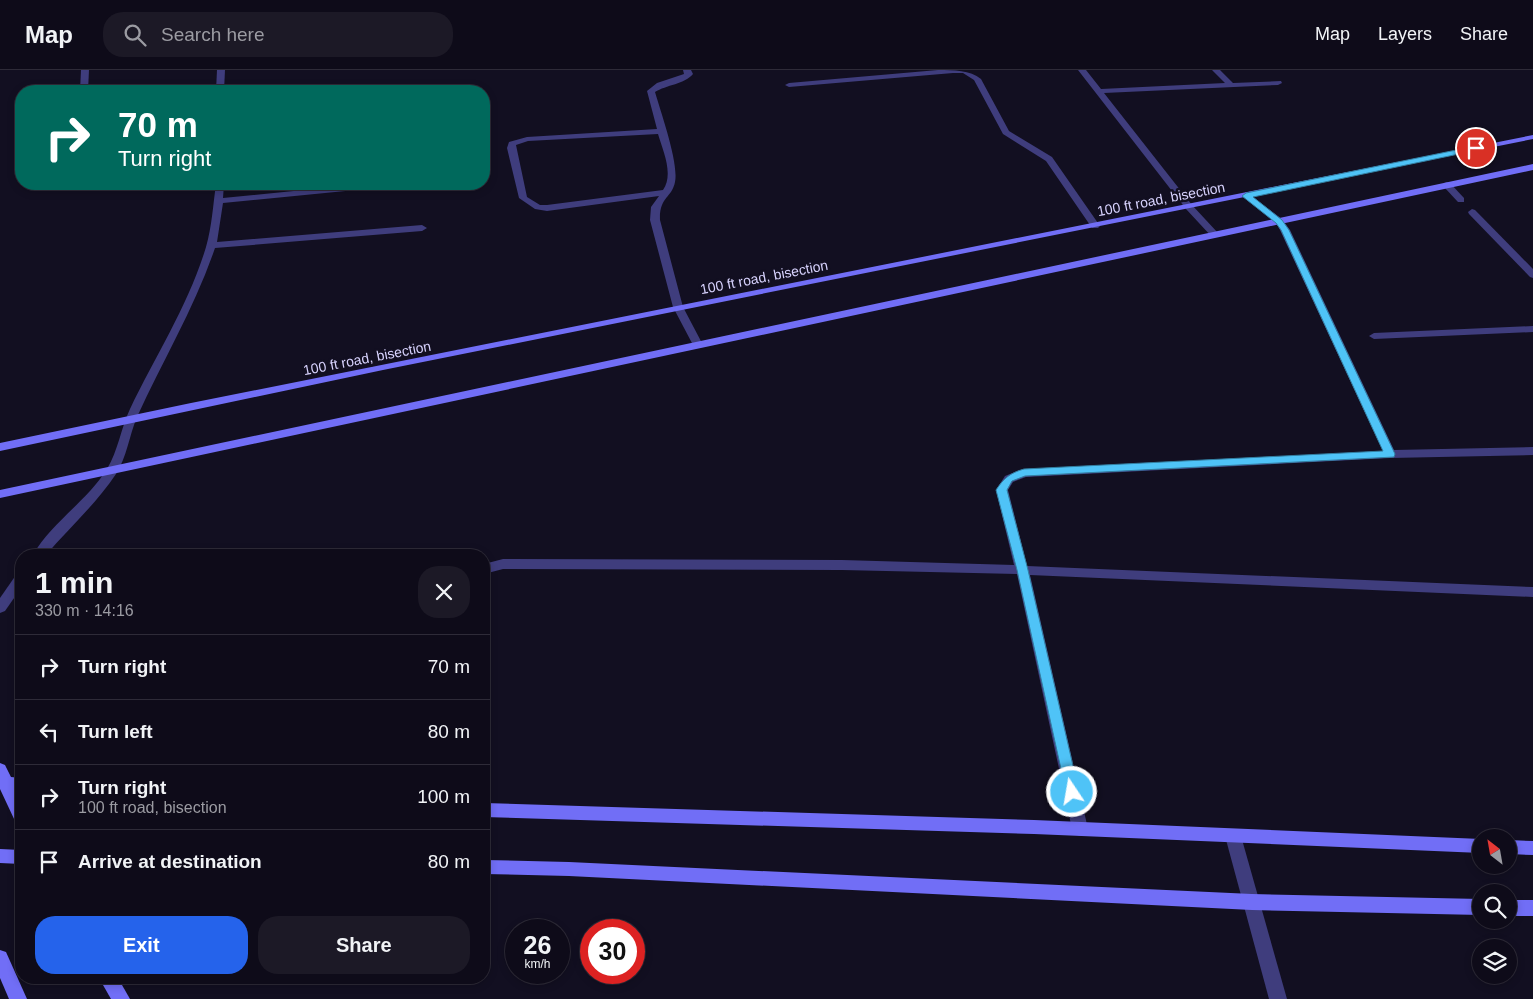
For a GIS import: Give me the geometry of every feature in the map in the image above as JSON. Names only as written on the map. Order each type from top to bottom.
[{"type":"street","points":[[84,85],[85,70]]},
{"type":"street","points":[[220,85],[221,70]]},
{"type":"street","points":[[687,70],[689,74],[687,76],[660,84],[651,91],[672,170],[671,184],[655,207],[655,220],[678,307],[698,345]]},
{"type":"street","points":[[1082,70],[1189,207],[1215,235]]},
{"type":"street","points":[[1216,70],[1231,85]]},
{"type":"street","points":[[789,85],[953,71],[972,74],[977,79],[1006,132],[1049,158],[1094,226]]},
{"type":"street","points":[[1099,91],[1278,83]]},
{"type":"street","points":[[661,130],[517,141],[512,144],[512,148],[522,198],[538,207],[547,208],[664,192]]},
{"type":"street","name":"100 ft road, bisection","points":[[0,447],[678,307],[1246,196],[1533,136]]},
{"type":"street","points":[[0,494],[698,345],[802,321],[1533,167]]},
{"type":"street","points":[[1447,185],[1461,200]]},
{"type":"street","points":[[45,549],[112,470],[131,419],[200,280],[212,245],[220,201],[220,190]]},
{"type":"street","points":[[220,201],[327,190]]},
{"type":"street","points":[[1246,196],[1279,221],[1310,280],[1390,454]]},
{"type":"street","points":[[1472,212],[1533,275]]},
{"type":"street","points":[[212,245],[422,228]]},
{"type":"street","points":[[1374,336],[1533,329]]},
{"type":"street","points":[[1080,829],[1022,570],[1002,490],[1009,479],[1024,473],[1390,454],[1533,451]]},
{"type":"street","points":[[490,567],[503,564],[842,565],[1022,570],[1533,592]]},
{"type":"street","points":[[0,608],[15,587]]},
{"type":"street","points":[[7,780],[15,801]]},
{"type":"street","points":[[490,810],[1080,829],[1472,846]]},
{"type":"street","points":[[1232,836],[1278,999]]},
{"type":"street","points":[[1518,847],[1533,848]]},
{"type":"street","points":[[0,856],[15,857]]},
{"type":"street","points":[[490,867],[569,869],[1252,902],[1472,907]]},
{"type":"street","points":[[1517,908],[1533,908]]},
{"type":"street","points":[[0,958],[18,999]]},
{"type":"street","points":[[111,984],[120,999]]},
{"type":"route","points":[[1072,792],[1002,490],[1009,479],[1024,473],[1390,454],[1285,230],[1279,221],[1246,196],[1476,148]]}]
